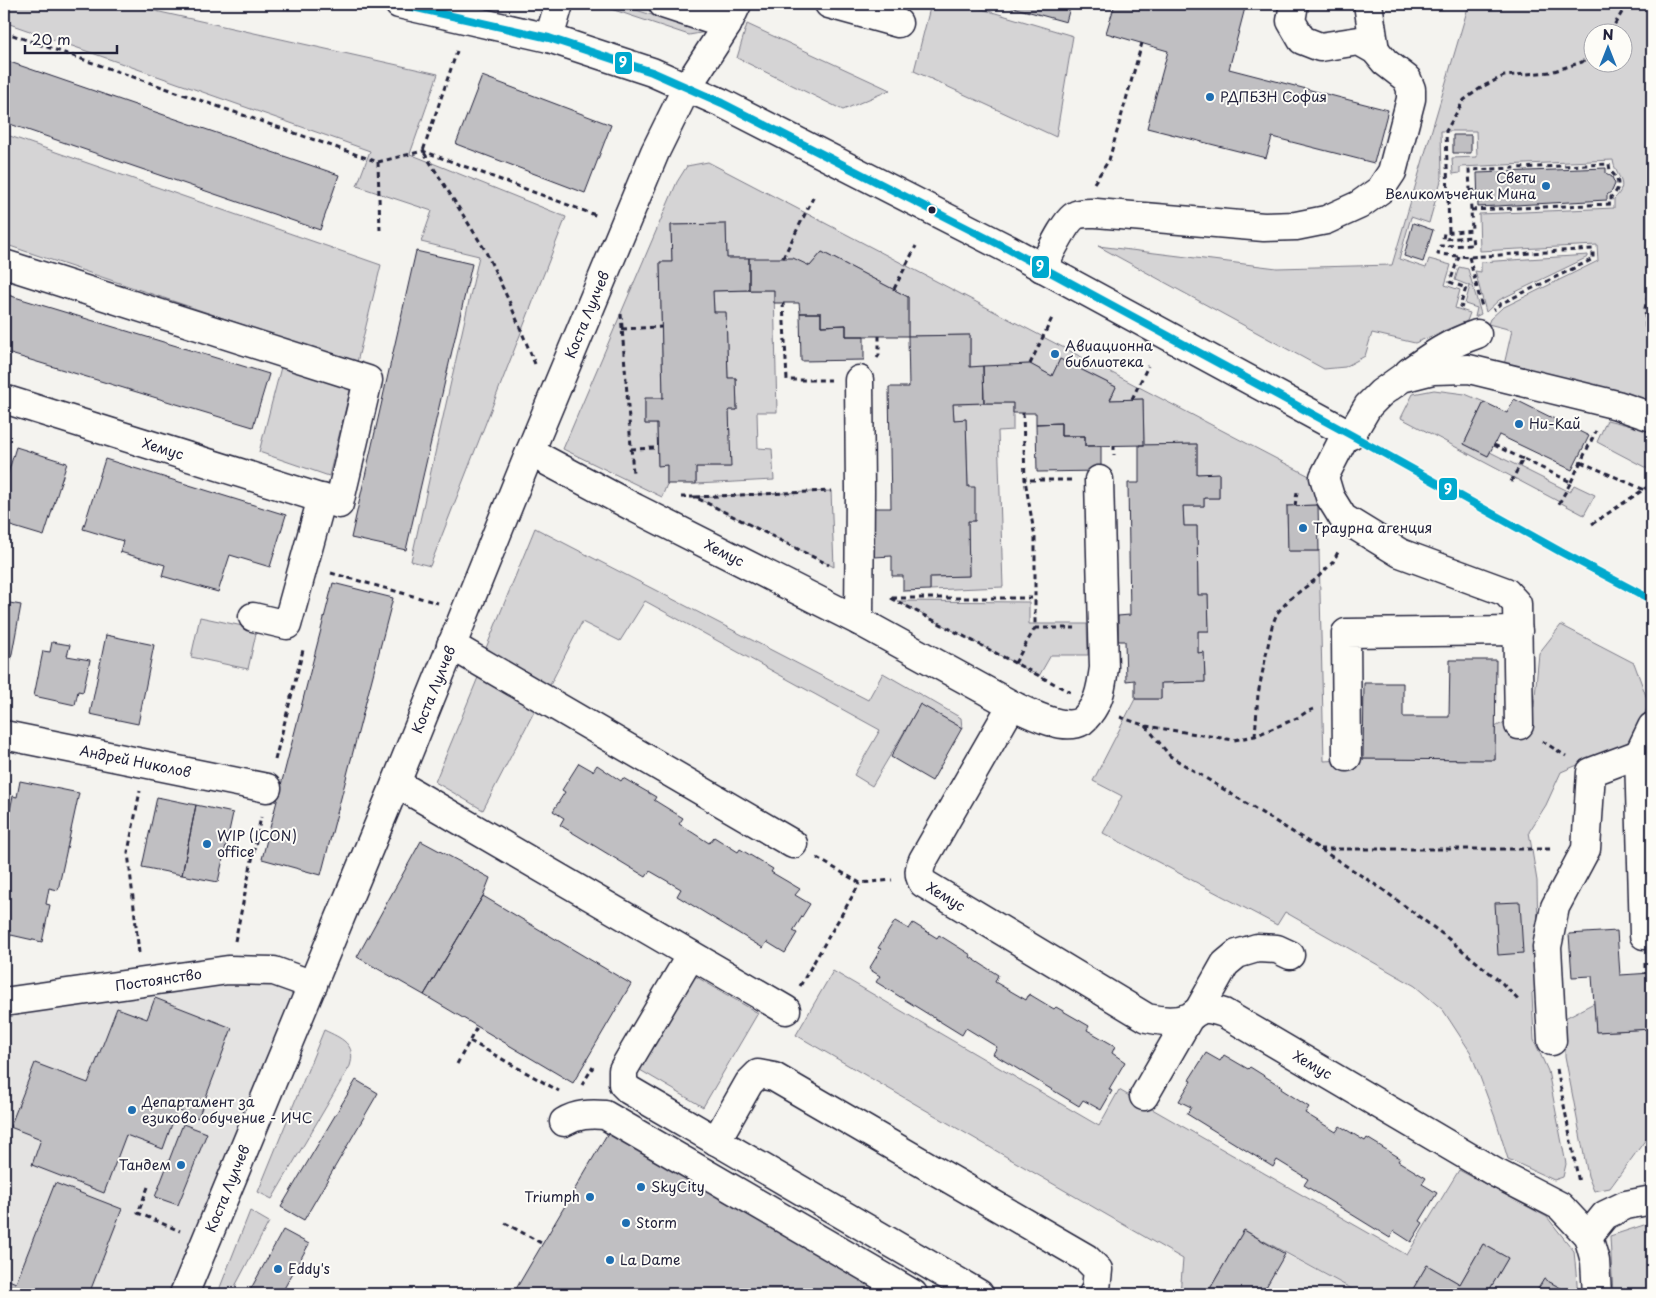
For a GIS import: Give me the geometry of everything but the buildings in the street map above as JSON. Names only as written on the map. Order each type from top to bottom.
[{"type":"street","points":[[399,4],[549,38],[652,72],[687,87],[734,109],[1042,268],[1349,433]]},
{"type":"street","points":[[549,38],[559,4]]},
{"type":"street","points":[[663,4],[732,14]]},
{"type":"street","points":[[829,4],[898,23]]},
{"type":"street","points":[[1042,268],[1073,217],[1083,213],[1264,228],[1296,226],[1326,220],[1359,205],[1380,190],[1392,172],[1411,99],[1411,90],[1407,79],[1385,62],[1375,50],[1359,41],[1320,46],[1302,40],[1292,21],[1294,4]]},
{"type":"street","points":[[1368,4],[1375,50]]},
{"type":"street","name":"Коста Лулчев","points":[[184,1294],[655,152],[687,87],[732,14]]},
{"type":"street","name":"Хемус","points":[[4,264],[368,380],[339,504],[4,399]]},
{"type":"street","points":[[1480,323],[1457,341],[1440,349],[1381,393],[1368,406],[1349,433],[1324,477],[1330,497],[1343,518],[1400,553],[1506,592],[1517,604],[1518,725]]},
{"type":"street","points":[[1402,378],[1433,370],[1470,369],[1617,405],[1652,417]]},
{"type":"street","points":[[852,618],[860,491],[859,380]]},
{"type":"street","name":"Хемус","points":[[530,452],[635,508],[852,618],[1012,705],[923,860],[919,869],[919,876],[923,883],[1147,1018],[1161,1021],[1176,1021],[1210,1009],[1224,1013],[1496,1173],[1560,1206],[1588,1236]]},
{"type":"street","points":[[1012,705],[1044,720],[1069,724],[1082,721],[1095,705],[1104,668],[1100,480]]},
{"type":"street","points":[[253,617],[287,625],[322,498]]},
{"type":"street","points":[[846,525],[852,618]]},
{"type":"street","points":[[1347,757],[1346,633],[1518,631]]},
{"type":"street","points":[[451,645],[793,844]]},
{"type":"street","points":[[1644,935],[1639,754],[1652,727]]},
{"type":"street","name":"Андрей Николов","points":[[4,735],[267,788]]},
{"type":"street","points":[[1552,1041],[1547,947],[1555,907],[1586,849],[1590,772],[1639,754]]},
{"type":"street","points":[[396,783],[786,1010]]},
{"type":"street","points":[[1144,1096],[1225,964],[1237,954],[1257,948],[1277,949],[1290,955]]},
{"type":"street","points":[[691,955],[623,1070],[623,1084],[629,1090],[716,1140],[944,1286],[979,1294]]},
{"type":"street","name":"Постоянство","points":[[4,1002],[142,984],[228,970],[274,971],[313,985]]},
{"type":"street","points":[[716,1140],[750,1083],[758,1074],[774,1077],[1086,1258],[1098,1270],[1096,1289],[1093,1294]]},
{"type":"street","points":[[564,1122],[574,1116],[592,1114],[605,1116],[913,1294]]},
{"type":"street","points":[[1597,1294],[1595,1261],[1588,1236],[1605,1215],[1626,1205],[1652,1200]]},
{"type":"path","points":[[1616,22],[1627,4]]},
{"type":"path","points":[[4,32],[378,162],[423,151],[601,217]]},
{"type":"path","points":[[1098,176],[1108,160],[1142,43]]},
{"type":"path","points":[[423,151],[458,51]]},
{"type":"path","points":[[1450,232],[1446,131],[1464,100],[1482,87],[1504,76],[1551,72],[1584,60]]},
{"type":"path","points":[[423,151],[485,250],[538,370]]},
{"type":"path","points":[[378,162],[380,230]]},
{"type":"path","points":[[1471,210],[1504,207],[1611,204],[1610,197],[1616,192],[1618,180],[1610,171],[1609,164],[1469,170],[1470,191],[1472,230],[1444,233],[1443,239],[1472,237],[1473,245],[1440,246],[1438,254],[1469,257],[1593,250],[1593,259],[1500,304],[1480,323]]},
{"type":"path","points":[[1470,191],[1477,190]]},
{"type":"path","points":[[783,258],[815,194]]},
{"type":"path","points":[[894,289],[916,246]]},
{"type":"path","points":[[1458,256],[1450,282],[1466,288],[1460,306],[1467,308]]},
{"type":"path","points":[[1469,257],[1480,323]]},
{"type":"path","points":[[1652,278],[1645,308],[1646,327],[1652,334]]},
{"type":"path","points":[[783,303],[787,380],[859,380]]},
{"type":"path","points":[[621,306],[635,508]]},
{"type":"path","points":[[1030,364],[1053,316]]},
{"type":"path","points":[[622,329],[661,327]]},
{"type":"path","points":[[879,336],[879,355]]},
{"type":"path","points":[[1132,399],[1148,366]]},
{"type":"path","points":[[1557,507],[1602,418],[1617,405]]},
{"type":"path","points":[[1015,664],[1035,628],[1035,538],[1025,480],[1023,412]]},
{"type":"path","points":[[1494,445],[1571,482]]},
{"type":"path","points":[[631,449],[657,448]]},
{"type":"path","points":[[1511,482],[1523,458]]},
{"type":"path","points":[[1581,462],[1645,490]]},
{"type":"path","points":[[1025,480],[1072,480]]},
{"type":"path","points":[[1592,524],[1652,484]]},
{"type":"path","points":[[695,497],[860,491]]},
{"type":"path","points":[[1255,736],[1258,694],[1272,626],[1278,614],[1290,599],[1316,579],[1333,562],[1342,545],[1343,518]]},
{"type":"path","points":[[323,571],[442,604]]},
{"type":"path","points":[[891,598],[1112,715],[1146,726],[1234,740],[1255,736],[1297,718],[1308,711]]},
{"type":"path","points":[[1518,725],[1590,772]]},
{"type":"path","points":[[1146,726],[1170,756],[1320,849],[1382,890],[1445,936],[1502,983],[1523,1004]]},
{"type":"path","points":[[142,984],[128,852],[145,763]]},
{"type":"path","points":[[228,970],[267,788]]},
{"type":"path","points":[[786,1010],[860,883],[793,844]]},
{"type":"path","points":[[1320,849],[1586,849]]},
{"type":"path","points":[[457,1064],[478,1027]]},
{"type":"path","points":[[470,1041],[562,1092]]},
{"type":"path","points":[[1552,1041],[1580,1189]]},
{"type":"path","points":[[579,1089],[595,1064]]},
{"type":"path","points":[[148,1186],[138,1213],[182,1232]]},
{"type":"path","points":[[505,1223],[543,1244]]},
{"type":"shaded area","points":[[4,4],[124,4],[438,74],[410,154],[566,217],[430,566],[411,561],[479,256],[421,242],[432,211],[357,186],[370,151],[4,22]]},
{"type":"shaded area","points":[[599,4],[617,4],[706,32],[689,35]]},
{"type":"shaded area","points":[[931,4],[965,4],[1073,36],[1056,137],[914,71]]},
{"type":"shaded area","points":[[1469,4],[1652,4],[1652,402],[1504,365],[1512,330],[1488,324],[1490,319],[1502,308],[1598,261],[1597,245],[1480,251],[1479,214],[1614,208],[1614,199],[1619,193],[1622,184],[1613,160],[1460,167],[1460,173],[1453,174],[1452,158],[1477,157],[1476,131],[1441,131],[1442,177],[1429,223],[1411,217],[1399,259],[1426,268],[1429,259],[1451,265],[1445,285],[1460,290],[1455,308],[1470,313],[1467,321],[1415,343],[1372,333],[1365,356],[1345,367],[1324,369],[1098,246],[1277,268],[1392,265]]},
{"type":"shaded area","points":[[747,24],[890,90],[843,110],[737,58]]},
{"type":"shaded area","points":[[4,134],[381,265],[329,476],[259,452],[288,340],[4,244]]},
{"type":"shaded area","points":[[708,162],[1317,480],[1318,505],[1287,506],[1288,551],[1319,551],[1324,761],[1363,759],[1495,760],[1495,727],[1534,707],[1539,653],[1561,625],[1634,663],[1649,704],[1632,742],[1561,772],[1546,805],[1529,832],[1537,881],[1539,986],[1532,993],[1534,1040],[1548,1071],[1566,1164],[1563,1177],[1554,1180],[1508,1159],[1496,1120],[1471,1053],[1443,1010],[1415,986],[1285,912],[1277,925],[1103,833],[1122,796],[1093,781],[1135,699],[1161,699],[1161,683],[1205,682],[1204,653],[1198,653],[1198,631],[1209,631],[1208,595],[1198,595],[1197,526],[1184,526],[1183,506],[1204,506],[1204,498],[1219,498],[1219,474],[1197,474],[1197,444],[1144,445],[1143,399],[1110,400],[1116,387],[1060,359],[1052,376],[1030,364],[970,367],[970,335],[908,336],[908,297],[822,252],[810,266],[749,258],[727,258],[726,224],[671,225],[672,262],[660,262],[663,398],[645,399],[645,424],[657,424],[658,465],[667,465],[667,484],[662,497],[563,449],[677,182],[687,166]]},
{"type":"shaded area","points":[[1588,255],[1588,257],[1499,300],[1486,312],[1475,271],[1481,272],[1481,262]]},
{"type":"shaded area","points":[[1459,267],[1468,269],[1481,314],[1475,317],[1477,308],[1465,304],[1470,286],[1455,280]]},
{"type":"shaded area","points":[[774,290],[777,412],[757,412],[758,448],[772,449],[774,480],[696,484],[696,467],[730,467],[729,410],[737,410],[736,378],[728,378],[726,313],[714,312],[713,291]]},
{"type":"shaded area","points":[[1434,390],[1465,394],[1484,402],[1464,444],[1488,456],[1490,452],[1570,492],[1574,485],[1595,495],[1584,515],[1401,418],[1413,394]]},
{"type":"shaded area","points":[[1013,403],[1013,430],[998,431],[1003,587],[930,590],[930,577],[969,576],[968,521],[975,521],[968,487],[966,419],[954,420],[953,404]]},
{"type":"shaded area","points":[[1607,420],[1652,431],[1652,471],[1597,442]]},
{"type":"shaded area","points":[[831,491],[834,567],[695,497]]},
{"type":"shaded area","points":[[535,528],[868,700],[883,673],[961,718],[962,728],[920,705],[872,786],[854,775],[880,730],[645,601],[620,641],[582,622],[549,687],[486,648]]},
{"type":"shaded area","points":[[897,601],[1029,602],[1029,624],[1087,624],[1088,655],[1051,655],[1039,676]]},
{"type":"shaded area","points":[[200,617],[257,629],[248,669],[191,657]]},
{"type":"shaded area","points":[[479,675],[535,710],[483,810],[435,782]]},
{"type":"shaded area","name":"Департамент за езиково обучение - ИЧС","points":[[228,970],[313,985],[184,1294],[4,1294],[4,1002]]},
{"type":"shaded area","points":[[833,971],[1099,1126],[1119,1090],[1407,1255],[1459,1170],[1547,1217],[1574,1251],[1578,1294],[1567,1294],[1568,1292],[1544,1279],[1535,1294],[1487,1294],[1508,1258],[1483,1244],[1460,1284],[1427,1265],[1410,1294],[1361,1294],[1244,1230],[1207,1294],[1180,1294],[1183,1259],[796,1035]]},
{"type":"shaded area","points":[[695,976],[758,1013],[703,1107],[640,1070]]},
{"type":"shaded area","points":[[1594,1003],[1596,1032],[1652,1029],[1652,1131],[1610,1188],[1594,1191],[1588,1176],[1565,1056],[1565,1018]]},
{"type":"shaded area","points":[[324,1030],[342,1039],[349,1047],[352,1058],[350,1066],[272,1199],[258,1192]]},
{"type":"shaded area","points":[[250,1211],[269,1222],[231,1294],[226,1294],[219,1290]]},
{"type":"shaded area","points":[[1647,1224],[1652,1227],[1652,1294],[1613,1294],[1610,1236]]},
{"type":"shaded area","points":[[1244,1230],[1285,1254],[1361,1294],[1207,1294]]},
{"type":"transit line","name":"9","points":[[399,4],[549,38],[652,72],[722,103],[1008,249],[1652,600]]},
{"type":"place","name":"РДПБЗН София","points":[[1210,97]]},
{"type":"place","name":"Свети Великомъченик Мина","points":[[1546,186]]},
{"type":"place","name":"Авиационна библиотека","points":[[1055,354]]},
{"type":"place","name":"Ни-Кай","points":[[1519,424]]},
{"type":"place","name":"Траурна агенция","points":[[1303,528]]},
{"type":"place","name":"WIP (ICON) office","points":[[207,844]]},
{"type":"place","name":"Департамент за езиково обучение - ИЧС","points":[[132,1110]]},
{"type":"place","name":"Тандем","points":[[181,1165]]},
{"type":"place","name":"SkyCity","points":[[641,1187]]},
{"type":"place","name":"Triumph","points":[[590,1197]]},
{"type":"place","name":"Storm","points":[[626,1223]]},
{"type":"place","name":"La Dame","points":[[610,1260]]},
{"type":"place","name":"Eddy's","points":[[278,1269]]}]
